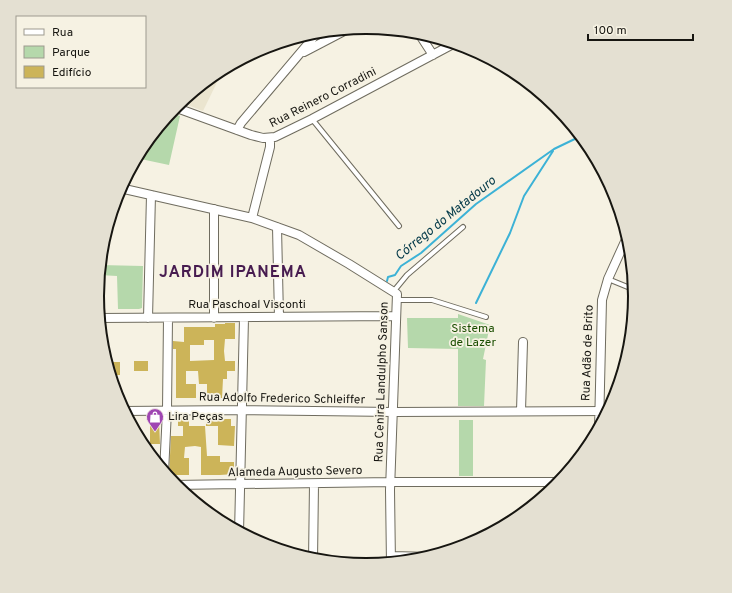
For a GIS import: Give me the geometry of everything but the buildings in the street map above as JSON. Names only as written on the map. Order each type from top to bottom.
[{"type":"street","points":[[299,54],[335,36]]},
{"type":"street","points":[[237,130],[241,123],[311,40]]},
{"type":"street","points":[[424,41],[433,55]]},
{"type":"street","name":"Rua Reinero Corradini","points":[[181,110],[251,135],[270,138],[312,119],[447,47]]},
{"type":"street","points":[[252,218],[270,147],[270,138]]},
{"type":"street","name":"Rua Cenira Landulpho Sanson","points":[[126,189],[252,218],[299,235],[349,264],[395,296],[396,316],[390,490],[391,558]]},
{"type":"street","points":[[148,318],[151,195]]},
{"type":"street","points":[[214,209],[214,318]]},
{"type":"street","points":[[277,227],[278,317]]},
{"type":"street","name":"Rua Adão de Brito","points":[[599,417],[602,300],[608,279],[623,246]]},
{"type":"street","name":"Rua Paschoal Visconti","points":[[104,318],[396,316]]},
{"type":"street","points":[[164,464],[167,410],[168,318]]},
{"type":"street","points":[[239,526],[244,318]]},
{"type":"street","points":[[521,411],[523,342]]},
{"type":"street","name":"Rua Adolfo Frederico Schleiffer","points":[[130,411],[599,411]]},
{"type":"street","name":"Alameda Augusto Severo","points":[[183,485],[391,482],[552,482]]},
{"type":"street","points":[[313,554],[314,484]]},
{"type":"lane","points":[[312,119],[399,226]]},
{"type":"lane","points":[[463,227],[407,275],[395,296],[432,300],[486,317]]},
{"type":"lane","points":[[608,279],[628,287]]},
{"type":"shaded area","points":[[219,79],[203,111],[187,105]]},
{"type":"green space","points":[[177,115],[180,116],[169,165],[143,159],[158,137]]},
{"type":"green space","points":[[106,265],[143,266],[142,308],[118,309],[117,276],[104,275]]},
{"type":"green space","name":"Sistema de Lazer","points":[[458,314],[490,325],[483,359],[486,360],[484,406],[458,406],[458,349],[408,348],[407,318],[458,318]]},
{"type":"green space","points":[[459,420],[473,420],[473,476],[459,476]]},
{"type":"waterway","name":"Córrego do Matadouro","points":[[387,281],[388,277],[395,275],[401,266],[421,253],[476,204],[554,149],[575,139]]},
{"type":"waterway","points":[[476,303],[510,233],[524,196],[553,151]]},
{"type":"place","name":"Lira Peças","points":[[155,432]]},
{"type":"district","name":"JARDIM IPANEMA","points":[[233,273]]}]
